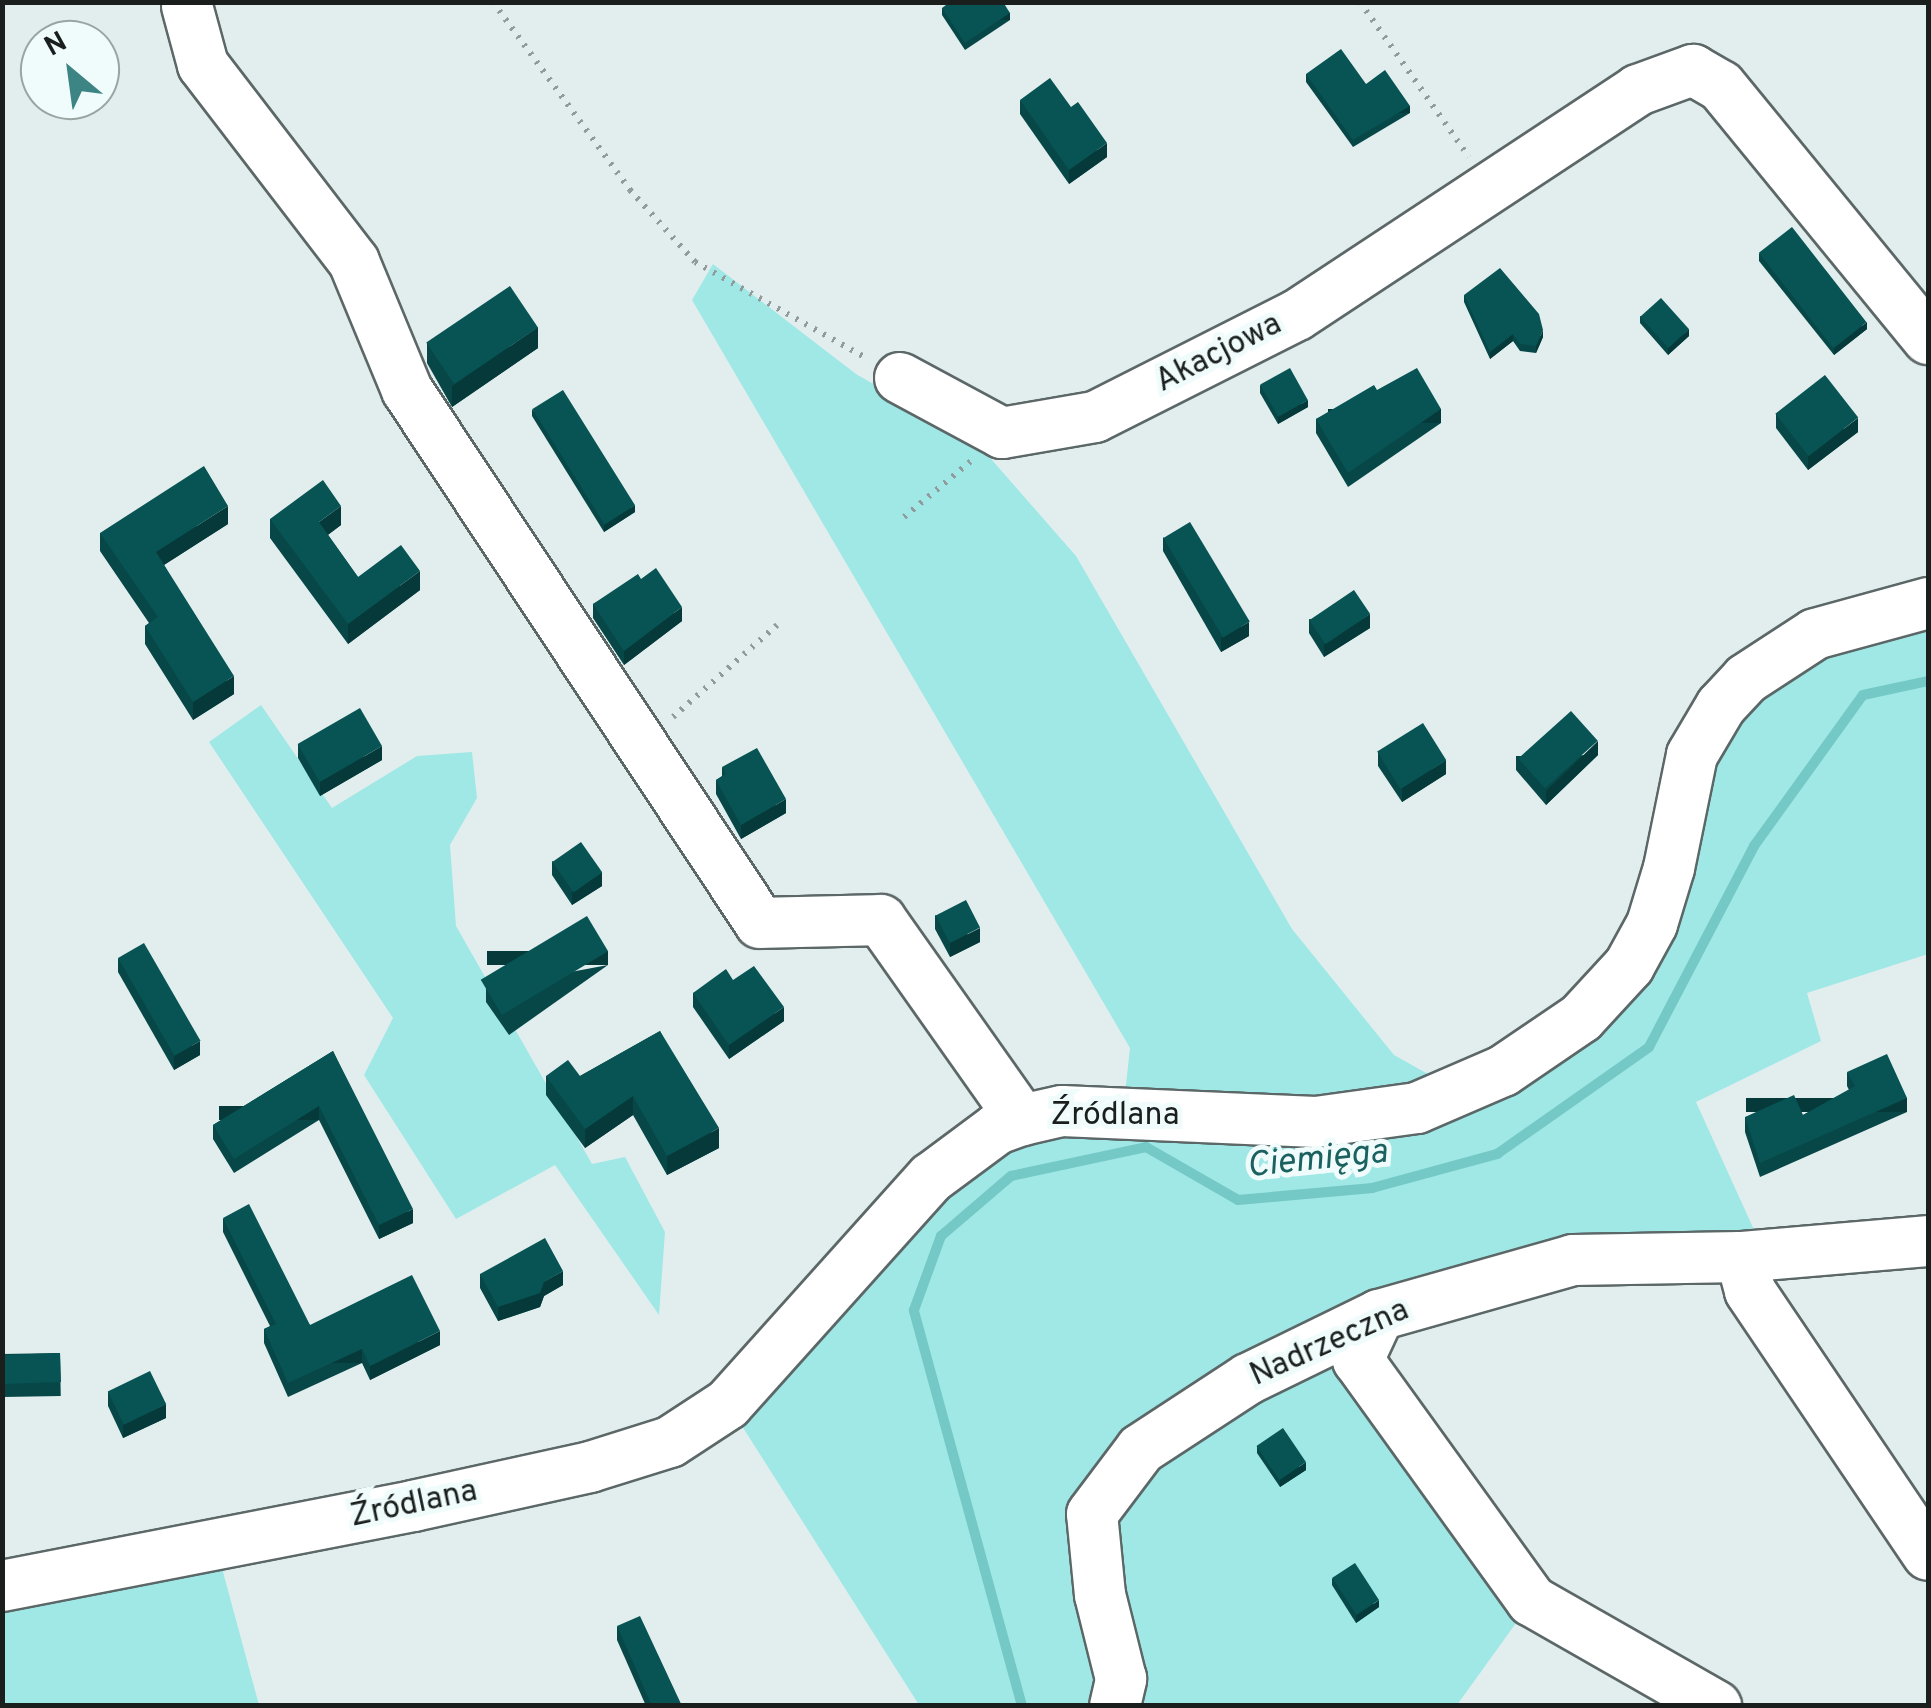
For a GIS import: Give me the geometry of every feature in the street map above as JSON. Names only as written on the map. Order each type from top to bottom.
[{"type":"street","points":[[186,6],[204,64],[354,262],[407,390],[760,922],[780,927],[855,916],[881,920],[1022,1120]]},
{"type":"street","name":"Akacjowa","points":[[1002,433],[1095,417],[1298,315],[1638,90],[1692,70],[1721,86],[1928,339]]},
{"type":"street","points":[[900,378],[1002,433]]},
{"type":"street","name":"Źródlana","points":[[2,1586],[448,1498],[627,1458],[670,1442],[728,1404],[931,1178],[996,1129],[1022,1120],[1062,1111],[1316,1122],[1417,1108],[1503,1072],[1580,1018],[1630,966],[1652,924],[1669,868],[1692,755],[1721,706],[1746,678],[1815,634],[1928,603]]},
{"type":"street","name":"Nadrzeczna","points":[[1114,1706],[1122,1679],[1100,1594],[1092,1514],[1141,1450],[1248,1378],[1378,1315],[1573,1260],[1741,1257],[1928,1241]]},
{"type":"street","points":[[1741,1257],[1750,1291],[1928,1555]]},
{"type":"street","points":[[1378,1315],[1358,1360],[1532,1601],[1716,1706]]},
{"type":"path","points":[[492,2],[630,190],[695,262],[900,378]]},
{"type":"path","points":[[1360,2],[1489,186]]},
{"type":"path","points":[[904,517],[1002,433]]},
{"type":"path","points":[[654,764],[674,714],[777,625]]},
{"type":"shaded area","points":[[713,264],[856,374],[978,444],[1076,556],[1292,929],[1394,1055],[1460,1092],[1612,988],[1721,706],[1928,603],[1928,954],[1807,993],[1821,1041],[1696,1102],[1755,1232],[1548,1239],[1377,1316],[1359,1360],[1532,1601],[1457,1705],[919,1705],[728,1404],[997,1129],[1123,1112],[1130,1048],[692,300]]},
{"type":"shaded area","points":[[261,705],[332,808],[417,756],[472,752],[477,798],[450,845],[456,926],[592,1164],[625,1157],[665,1232],[659,1315],[555,1165],[456,1219],[364,1075],[393,1018],[209,742]]},
{"type":"shaded area","points":[[216,1546],[259,1705],[3,1706],[3,1586]]},
{"type":"building","points":[[950,2],[1003,2],[1010,13],[965,43],[942,8]]},
{"type":"building","points":[[1341,49],[1366,84],[1385,70],[1410,106],[1353,140],[1306,74]]},
{"type":"building","points":[[1050,78],[1071,107],[1078,102],[1107,143],[1069,170],[1020,100]]},
{"type":"building","points":[[1792,227],[1866,322],[1833,348],[1759,253]]},
{"type":"building","points":[[1500,268],[1539,314],[1543,330],[1536,346],[1520,344],[1513,334],[1490,352],[1464,295]]},
{"type":"building","points":[[510,286],[538,327],[454,384],[426,342]]},
{"type":"building","points":[[1661,298],[1689,329],[1668,348],[1640,317]]},
{"type":"building","points":[[1290,368],[1308,400],[1278,417],[1260,384]]},
{"type":"building","points":[[1417,368],[1441,409],[1348,473],[1316,419],[1374,385],[1377,390]]},
{"type":"building","points":[[1825,375],[1858,418],[1809,456],[1775,414]]},
{"type":"building","points":[[563,390],[635,505],[605,524],[532,409]]},
{"type":"building","points":[[204,466],[228,506],[156,552],[234,676],[193,702],[145,626],[158,617],[100,533]]},
{"type":"building","points":[[323,480],[341,506],[319,522],[358,577],[401,545],[420,571],[348,624],[270,519]]},
{"type":"building","points":[[1190,522],[1250,621],[1223,637],[1163,538]]},
{"type":"building","points":[[656,568],[682,607],[624,651],[593,604],[638,574],[641,579]]},
{"type":"building","points":[[1354,590],[1370,614],[1325,644],[1309,620]]},
{"type":"building","points":[[360,708],[382,746],[320,782],[298,744]]},
{"type":"building","points":[[1571,711],[1598,741],[1545,788],[1518,759]]},
{"type":"building","points":[[1423,723],[1446,760],[1401,789],[1377,752]]},
{"type":"building","points":[[757,748],[786,799],[741,825],[716,780],[726,774],[722,767]]},
{"type":"building","points":[[581,842],[602,872],[574,892],[552,862]]},
{"type":"building","points":[[966,900],[980,928],[950,943],[936,915]]},
{"type":"building","points":[[587,916],[608,951],[502,1015],[481,980]]},
{"type":"building","points":[[144,943],[200,1041],[175,1056],[118,958]]},
{"type":"building","points":[[754,966],[784,1007],[729,1045],[693,993],[726,969],[733,980]]},
{"type":"building","points":[[660,1031],[719,1128],[667,1156],[633,1096],[585,1129],[546,1076],[568,1060],[580,1076]]},
{"type":"building","points":[[333,1051],[413,1209],[379,1225],[319,1106],[234,1159],[213,1125]]},
{"type":"building","points":[[1887,1054],[1907,1098],[1760,1163],[1745,1117],[1794,1095],[1803,1115],[1855,1086],[1847,1072]]},
{"type":"building","points":[[249,1204],[310,1325],[412,1275],[440,1331],[370,1366],[362,1349],[288,1383],[264,1329],[276,1324],[223,1218]]},
{"type":"building","points":[[545,1238],[563,1271],[544,1282],[540,1293],[498,1307],[480,1274]]},
{"type":"building","points":[[60,1353],[61,1382],[3,1384],[2,1355]]},
{"type":"building","points":[[150,1371],[166,1404],[124,1425],[108,1392]]},
{"type":"building","points":[[1283,1428],[1306,1462],[1279,1480],[1256,1446]]},
{"type":"building","points":[[1355,1563],[1379,1600],[1356,1615],[1332,1578]]},
{"type":"building","points":[[640,1616],[682,1706],[652,1706],[617,1626]]},
{"type":"waterway","name":"Ciemięga","points":[[1022,1706],[914,1310],[941,1236],[1011,1176],[1146,1147],[1238,1200],[1372,1188],[1497,1154],[1649,1047],[1754,846],[1863,695],[1928,681]]}]
